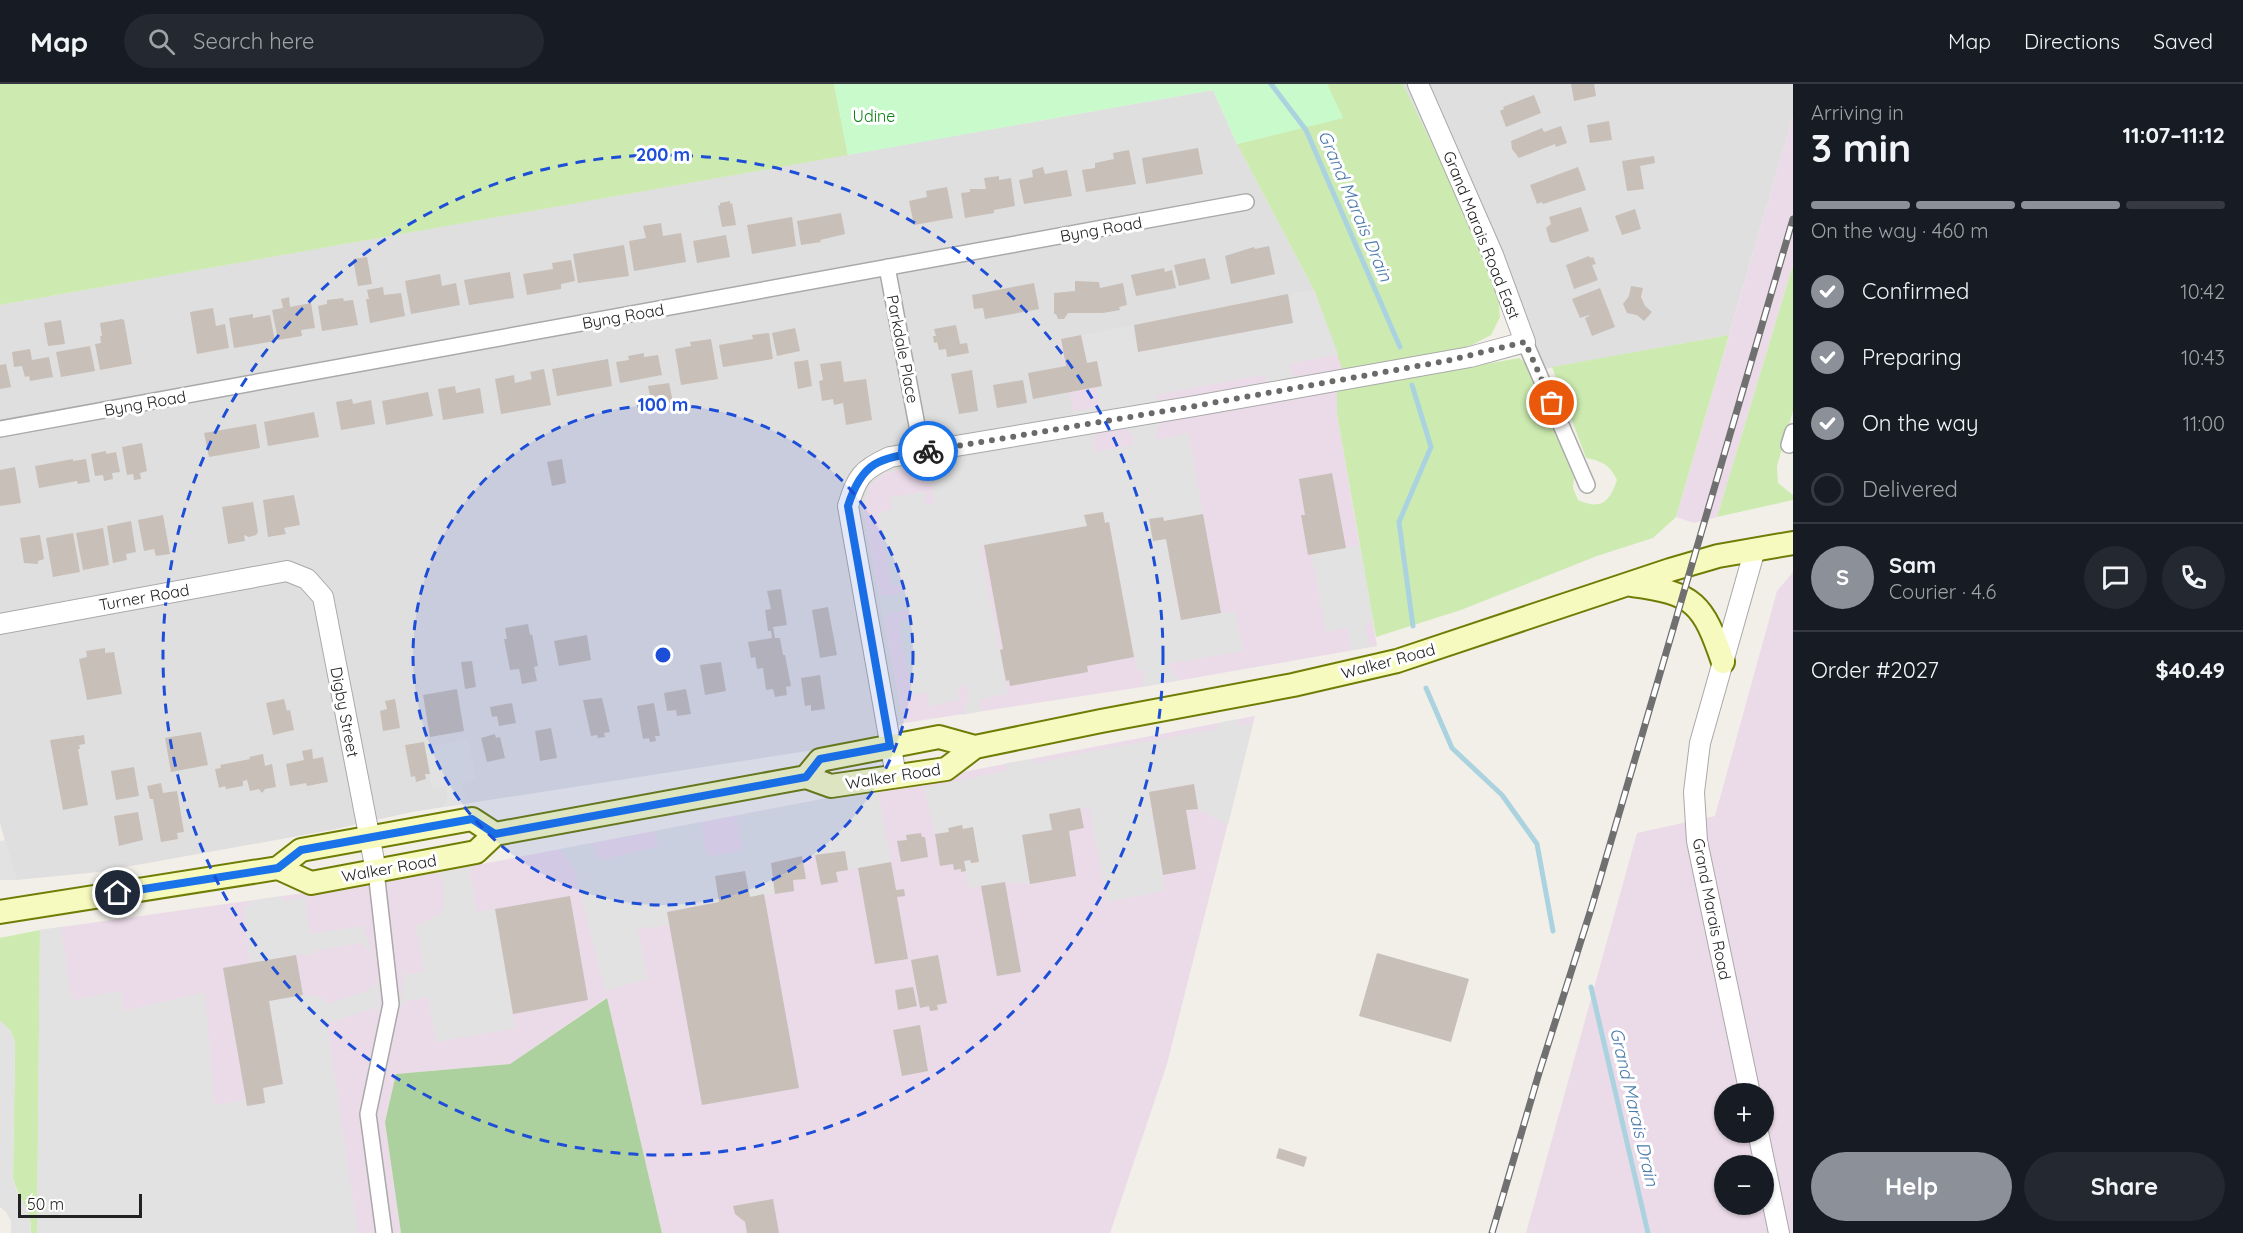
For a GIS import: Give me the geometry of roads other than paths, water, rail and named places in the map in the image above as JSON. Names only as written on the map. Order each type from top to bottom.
[{"type":"main road","name":"Walker Road","points":[[278,868],[311,883],[476,852],[495,834],[806,777],[831,786],[946,769],[975,747],[1293,685],[1397,661],[1718,556],[1793,543]]},
{"type":"main road","points":[[1625,585],[1664,589],[1685,598],[1699,608],[1712,630],[1723,662]]},
{"type":"main road","name":"Walker Road","points":[[806,777],[820,759],[939,737],[975,747]]},
{"type":"main road","name":"Walker Road","points":[[0,912],[278,868],[301,850],[472,819],[495,834]]},
{"type":"street","name":"Grand Marais Road East","points":[[1418,84],[1493,255],[1525,342],[1587,485]]},
{"type":"street","name":"Byng Road","points":[[0,429],[1246,202]]},
{"type":"street","name":"Parkdale Place","points":[[888,267],[922,452]]},
{"type":"street","points":[[896,776],[848,506],[855,484],[869,466],[890,457],[1458,359],[1525,342]]},
{"type":"street","name":"Grand Marais Road","points":[[1748,1083],[1697,841],[1694,792],[1700,743],[1755,549]]},
{"type":"street","name":"Turner Road","points":[[0,624],[287,571]]},
{"type":"street","name":"Digby Street","points":[[287,571],[307,579],[323,597],[376,871]]},
{"type":"street","points":[[376,871],[391,1004],[368,1114],[384,1233]]},
{"type":"street","points":[[1760,1143],[1779,1233]]},
{"type":"waterway","name":"Grand Marais Drain","points":[[1271,84],[1306,130],[1400,347]]},
{"type":"waterway","name":"Grand Marais Drain","points":[[1412,385],[1431,447],[1399,522],[1413,626]]},
{"type":"waterway","name":"Grand Marais Drain","points":[[1426,688],[1452,748],[1502,795],[1537,844],[1553,931]]},
{"type":"waterway","name":"Grand Marais Drain","points":[[1591,987],[1648,1233]]},
{"type":"railway","points":[[1492,1233],[1539,1073],[1592,906],[1793,219]]},
{"type":"park label","name":"Udine","points":[[874,116]]}]
